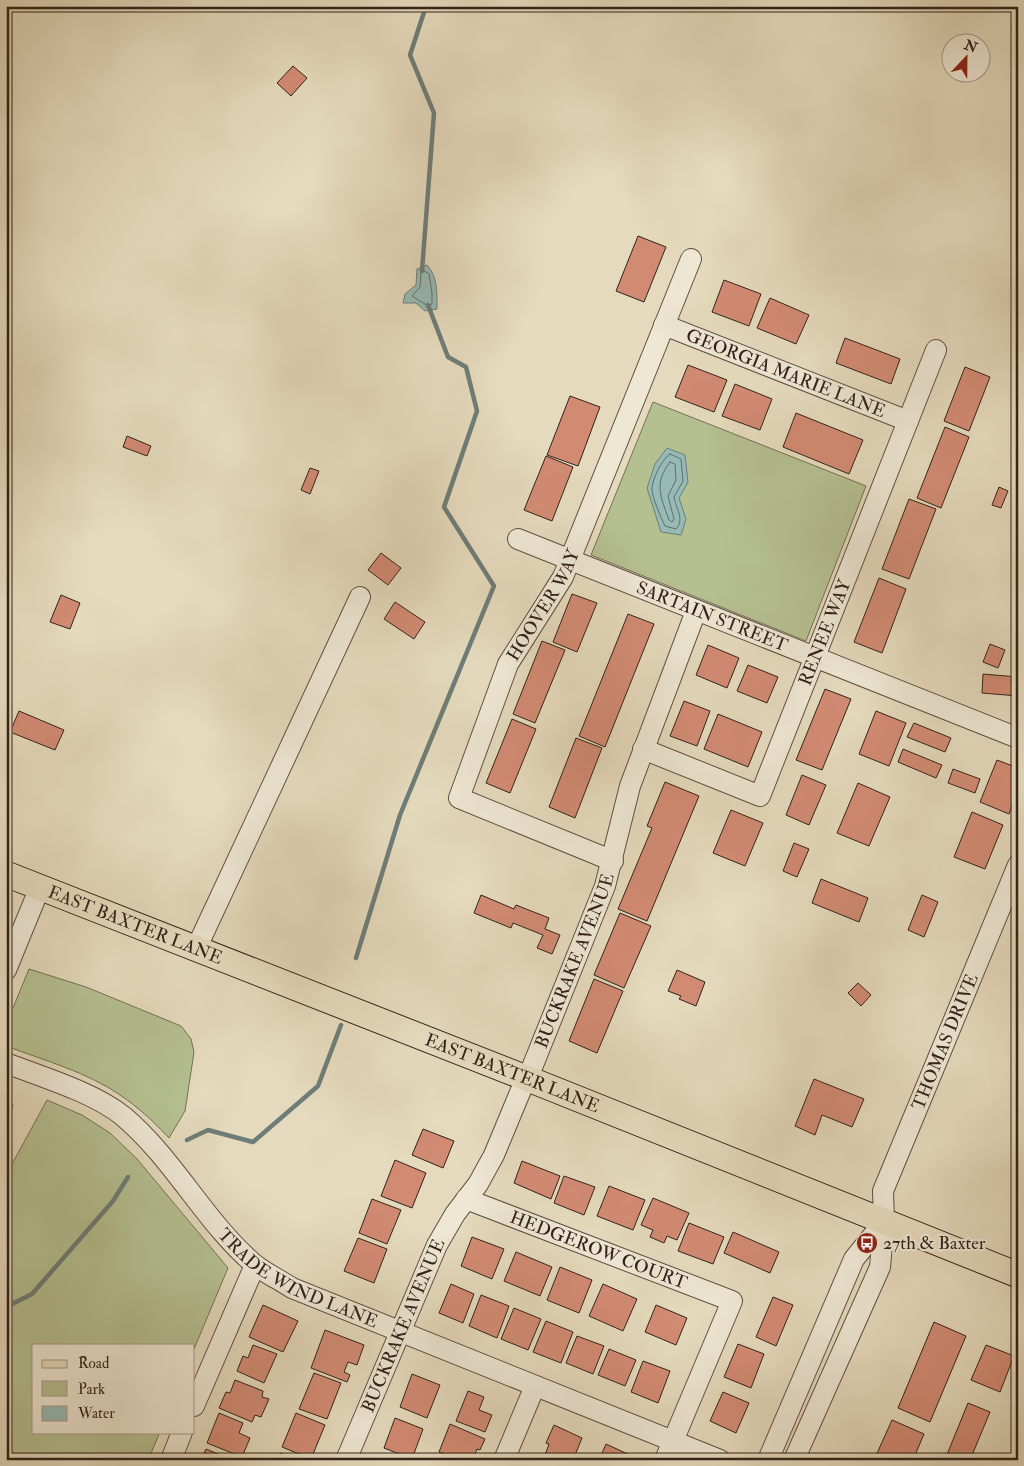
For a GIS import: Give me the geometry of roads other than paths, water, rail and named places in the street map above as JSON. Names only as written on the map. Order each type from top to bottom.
[{"type":"main road","name":"EAST BAXTER LANE","points":[[6,874],[526,1078],[1018,1275]]},
{"type":"street","name":"HOOVER WAY","points":[[612,861],[459,798],[508,664],[563,576],[570,560],[690,259]]},
{"type":"street","name":"GEORGIA MARIE LANE","points":[[664,325],[908,420]]},
{"type":"street","name":"RENEE WAY","points":[[643,749],[760,796],[936,350]]},
{"type":"street","name":"SARTAIN STREET","points":[[518,539],[1018,738]]},
{"type":"street","points":[[196,949],[360,597]]},
{"type":"street","name":"BUCKRAKE AVENUE","points":[[346,1460],[437,1245],[466,1199],[478,1184],[494,1155],[526,1078],[529,1075],[606,886],[630,786],[696,611]]},
{"type":"street","name":"THOMAS DRIVE","points":[[794,1460],[880,1268],[884,1222],[883,1191],[1018,865]]},
{"type":"street","points":[[6,970],[40,887]]},
{"type":"street","name":"TRADE WIND LANE","points":[[6,1062],[89,1096],[122,1116],[147,1140],[227,1238],[255,1265],[292,1288],[720,1460]]},
{"type":"street","name":"HEDGEROW COURT","points":[[466,1199],[732,1302],[673,1440]]},
{"type":"street","points":[[768,1460],[854,1259],[884,1222]]},
{"type":"street","points":[[195,1404],[255,1265]]},
{"type":"street","points":[[504,1460],[535,1386]]},
{"type":"street","points":[[171,1460],[181,1434]]},
{"type":"street","points":[[665,1460],[673,1440]]},
{"type":"water","points":[[427,265],[435,280],[437,309],[425,311],[416,303],[403,303],[405,294],[416,285],[417,269]]},
{"type":"water","points":[[667,448],[685,455],[688,482],[679,498],[686,519],[681,535],[661,532],[647,488],[655,464]]},
{"type":"waterway","points":[[422,271],[434,113],[410,55],[426,6]]},
{"type":"waterway","points":[[356,958],[400,815],[494,586],[444,507],[477,411],[466,367],[448,357],[428,305]]},
{"type":"waterway","points":[[187,1140],[208,1130],[253,1142],[318,1086],[341,1025]]},
{"type":"waterway","points":[[6,1307],[32,1294],[113,1201],[128,1177]]},
{"type":"place","name":"27th & Baxter","points":[[867,1243]]}]
